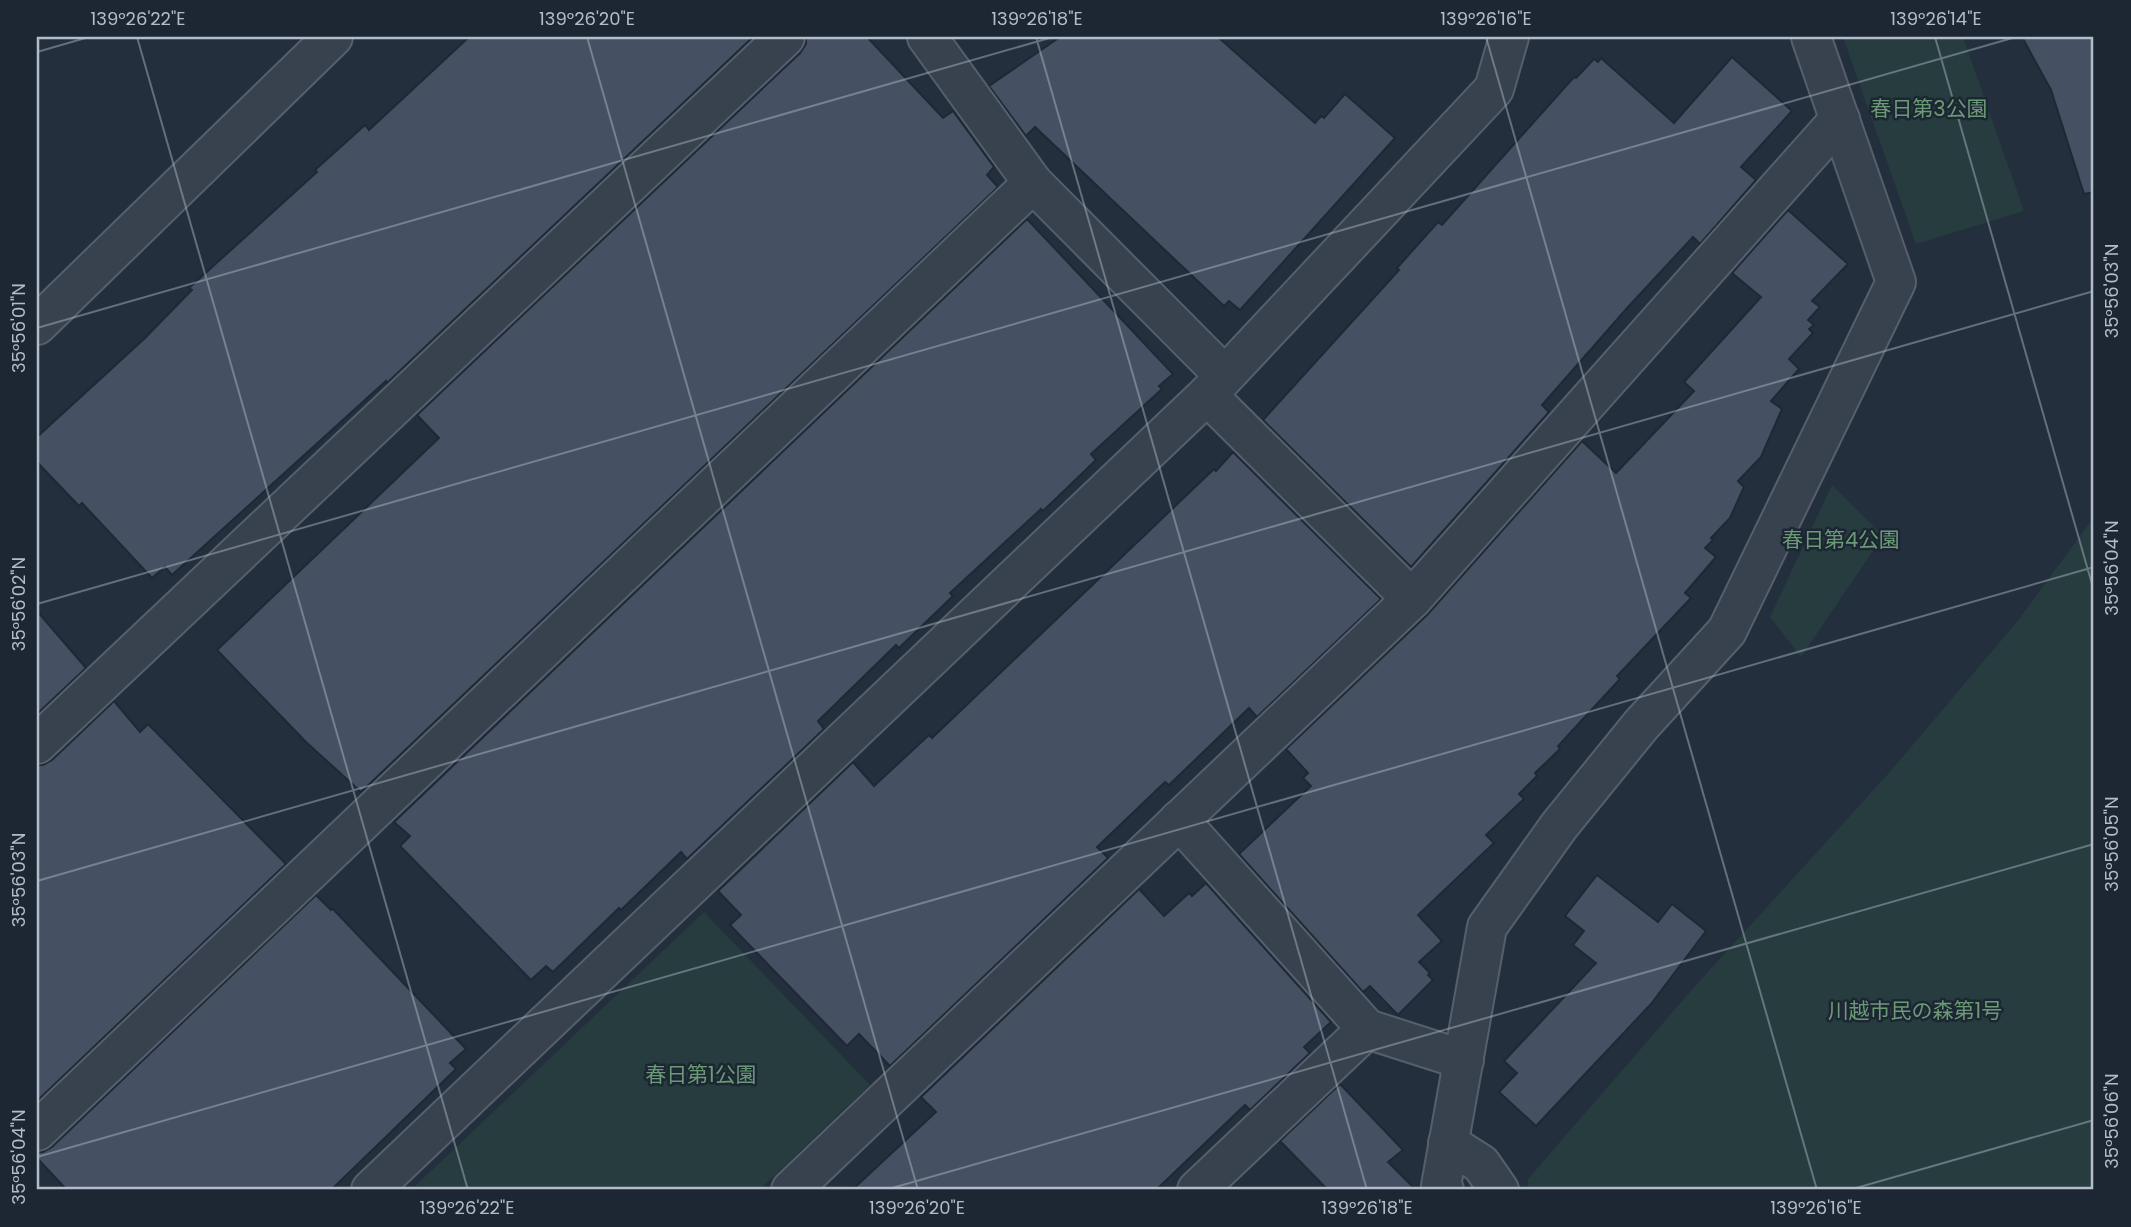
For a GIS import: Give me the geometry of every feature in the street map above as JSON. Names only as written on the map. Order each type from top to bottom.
[{"type":"street","points":[[37,325],[333,37]]},
{"type":"street","points":[[37,744],[785,37]]},
{"type":"street","points":[[927,37],[1033,183],[1412,599]]},
{"type":"street","points":[[372,1190],[1216,385],[1494,89],[1509,37]]},
{"type":"street","points":[[1444,1190],[1441,1186],[1448,1143],[1487,927],[1559,826],[1641,725],[1727,631],[1896,282],[1811,37]]},
{"type":"street","points":[[791,1190],[1412,599],[1840,119]]},
{"type":"street","points":[[37,1131],[1033,183]]},
{"type":"street","points":[[1180,820],[1367,1029],[1464,1060]]},
{"type":"street","points":[[1196,1190],[1367,1029]]},
{"type":"street","points":[[1448,1143],[1481,1164],[1499,1190]]},
{"type":"green space","name":"春日第3公園","points":[[1843,37],[1963,37],[2024,211],[1916,244]]},
{"type":"green space","name":"春日第4公園","points":[[1832,485],[1883,536],[1801,657],[1770,617]]},
{"type":"green space","name":"川越市民の森第1号","points":[[2094,517],[2094,1190],[1527,1190],[1528,1179],[1696,985],[1889,773],[2016,623]]},
{"type":"green space","name":"春日第1公園","points":[[704,912],[870,1085],[759,1190],[411,1190]]},
{"type":"building","points":[[469,37],[753,37],[387,383],[386,381],[172,575],[165,567],[152,578],[82,503],[79,506],[37,462],[37,437],[144,339],[192,290],[189,288],[317,172],[315,170],[365,125],[369,130]]},
{"type":"building","points":[[806,37],[867,37],[943,118],[953,111],[994,167],[987,175],[998,187],[361,792],[306,742],[217,650],[439,438],[417,415],[800,53],[806,44]]},
{"type":"building","points":[[1060,37],[1218,37],[1315,123],[1321,116],[1324,118],[1345,94],[1395,138],[1240,310],[1229,301],[1224,306],[1035,127],[1026,136],[989,86]]},
{"type":"building","points":[[2022,37],[2094,37],[2094,192],[2084,194],[2051,90]]},
{"type":"building","points":[[1732,57],[1792,111],[1741,167],[1756,180],[1700,244],[1693,237],[1628,307],[1542,405],[1549,412],[1411,567],[1263,420],[1399,270],[1397,268],[1438,222],[1442,225],[1574,77],[1594,59],[1598,62],[1601,58],[1674,123]]},
{"type":"building","points":[[1788,210],[1848,264],[1812,301],[1820,307],[1808,320],[1814,325],[1809,329],[1813,333],[1789,359],[1799,369],[1771,401],[1782,409],[1761,457],[1738,481],[1744,487],[1730,518],[1705,548],[1716,557],[1685,593],[1691,598],[1617,676],[1620,679],[1558,746],[1560,749],[1535,773],[1537,776],[1519,794],[1524,799],[1486,835],[1494,843],[1418,915],[1442,941],[1419,962],[1433,980],[1398,1015],[1370,986],[1363,992],[1239,854],[1311,786],[1303,778],[1308,773],[1286,749],[1428,614],[1582,441],[1616,473],[1694,391],[1684,382],[1761,297],[1732,273]]},
{"type":"building","points":[[1027,219],[1173,374],[1159,386],[1162,389],[1091,454],[1096,460],[950,593],[953,596],[899,648],[896,645],[818,721],[824,729],[687,859],[681,852],[553,972],[546,966],[531,980],[400,846],[410,836],[394,822]]},
{"type":"building","points":[[1233,452],[1381,599],[1257,717],[1249,708],[1169,785],[1165,782],[1097,847],[1108,858],[890,1066],[859,1034],[847,1046],[730,925],[741,915],[718,891],[853,762],[874,786],[929,735],[932,738]]},
{"type":"building","points":[[37,611],[86,668],[37,714]]},
{"type":"building","points":[[114,701],[140,732],[148,724],[286,864],[37,1101],[37,765],[52,760]]},
{"type":"building","points":[[1597,875],[1658,922],[1672,904],[1706,931],[1651,1004],[1536,1126],[1499,1092],[1517,1073],[1504,1061],[1596,963],[1573,945],[1584,931],[1565,916]]},
{"type":"building","points":[[1206,883],[1331,1022],[1304,1047],[1310,1053],[1250,1110],[1245,1105],[1156,1190],[852,1190],[936,1112],[921,1097],[1139,889],[1164,916],[1189,893],[1192,896]]},
{"type":"building","points":[[316,895],[333,909],[466,1049],[450,1063],[456,1069],[331,1190],[67,1190],[37,1158],[37,1152],[52,1147]]},
{"type":"building","points":[[1340,1084],[1403,1150],[1388,1162],[1416,1190],[1328,1190],[1280,1141]]}]
